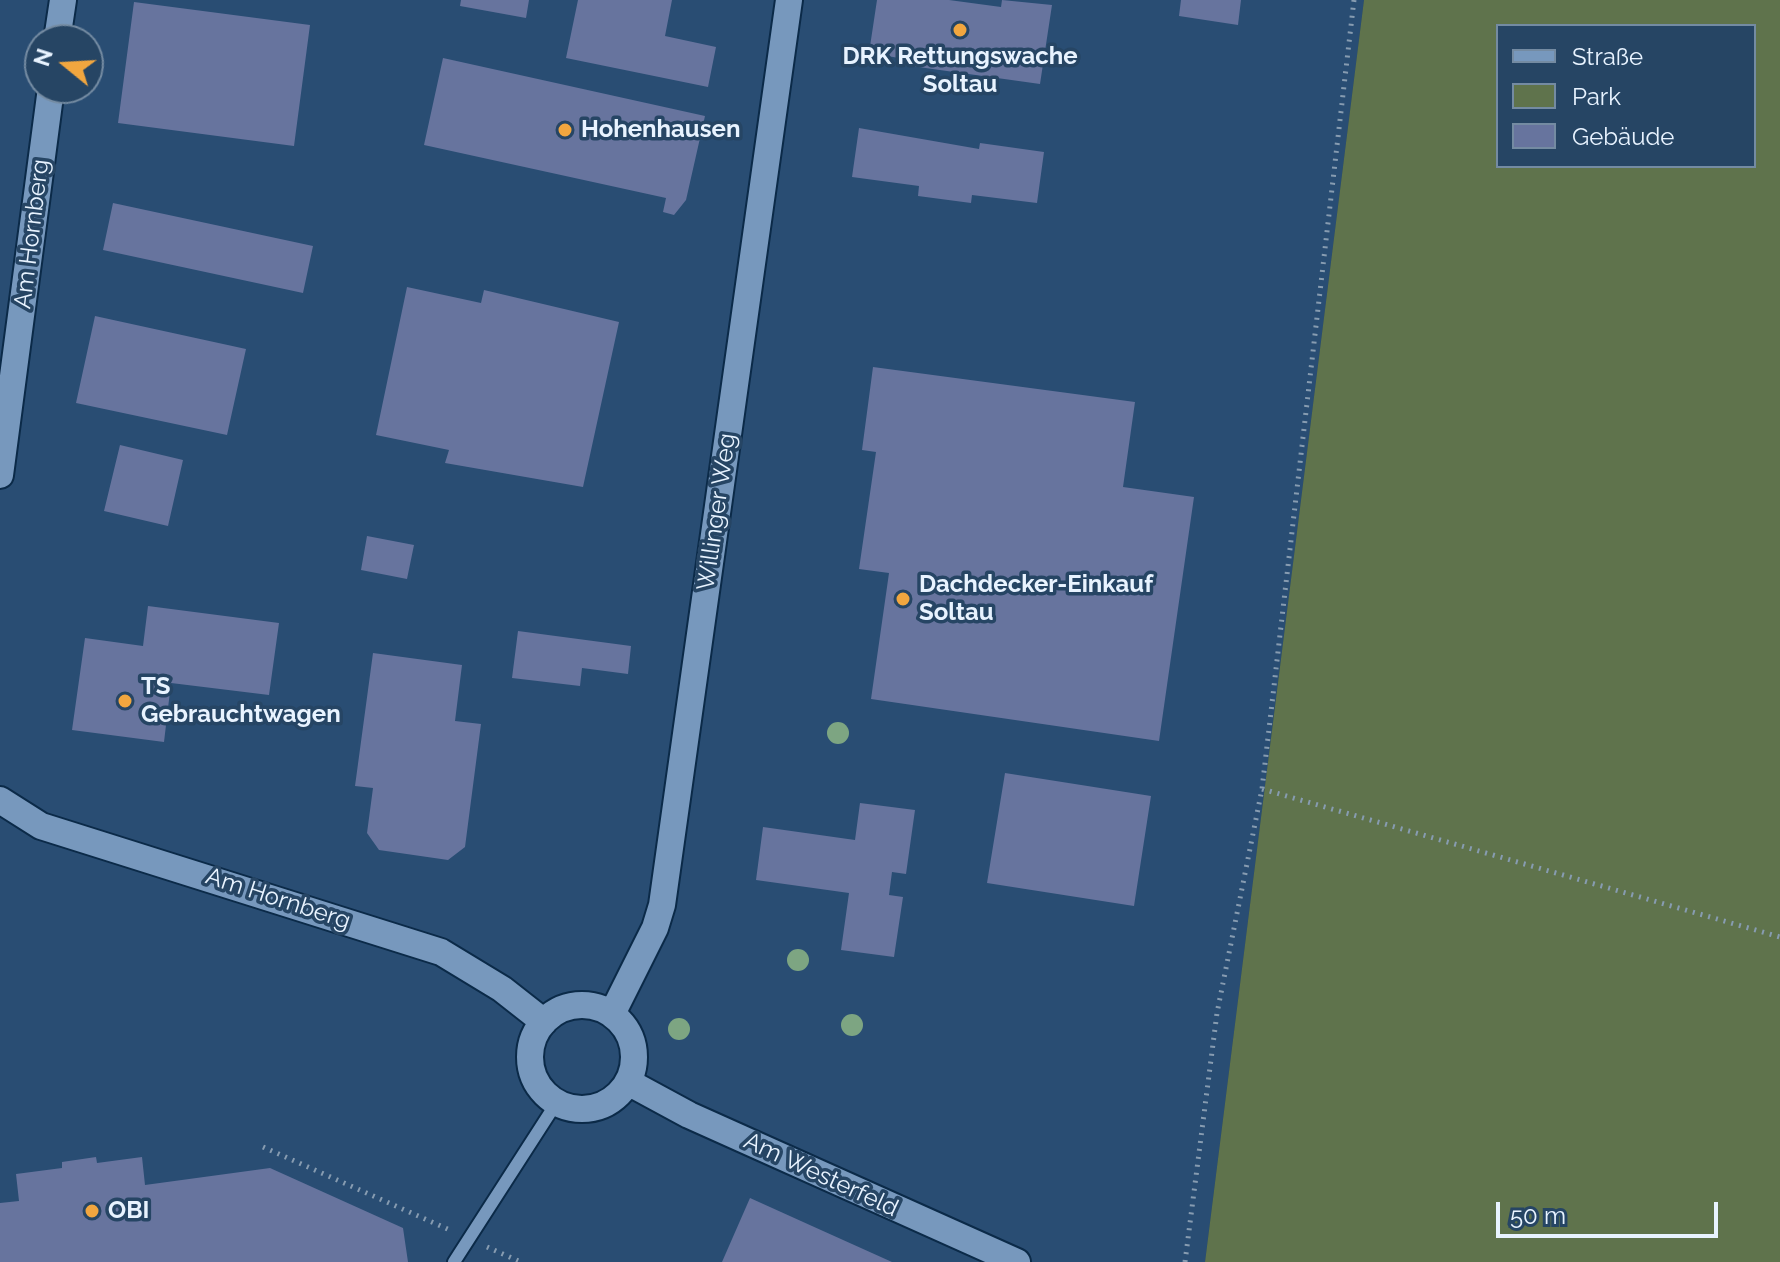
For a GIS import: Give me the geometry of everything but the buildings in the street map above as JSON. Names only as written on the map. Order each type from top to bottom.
[{"type":"street","points":[[59,24],[63,0]]},
{"type":"street","name":"Willinger Weg","points":[[612,1014],[655,928],[662,905],[789,0]]},
{"type":"street","name":"Am Hornberg","points":[[0,475],[49,104]]},
{"type":"street","name":"Am Hornberg","points":[[0,800],[41,826],[441,952],[502,989],[544,1022]]},
{"type":"street","points":[[569,1007],[598,1007],[612,1014],[631,1038],[634,1052],[628,1082],[604,1104],[572,1108],[557,1102],[542,1090],[533,1074],[531,1056],[534,1038],[544,1022],[569,1007]]},
{"type":"street","name":"Am Westerfeld","points":[[628,1082],[703,1121],[1017,1262]]},
{"type":"lane","points":[[454,1262],[557,1102]]},
{"type":"path","points":[[1185,1262],[1217,1013],[1262,789],[1354,0]]},
{"type":"path","points":[[1262,789],[1780,937]]},
{"type":"path","points":[[263,1147],[521,1262]]},
{"type":"shaded area","points":[[0,0],[1364,0],[1205,1262],[0,1262]]},
{"type":"green space","points":[[1364,0],[1780,0],[1780,1262],[1205,1262]]},
{"type":"place","name":"DRK Rettungswache Soltau","points":[[960,30]]},
{"type":"place","name":"Hohenhausen","points":[[565,130]]},
{"type":"place","name":"Dachdecker-Einkauf Soltau","points":[[903,599]]},
{"type":"place","name":"TS Gebrauchtwagen","points":[[125,701]]},
{"type":"place","name":"OBI","points":[[92,1211]]}]
